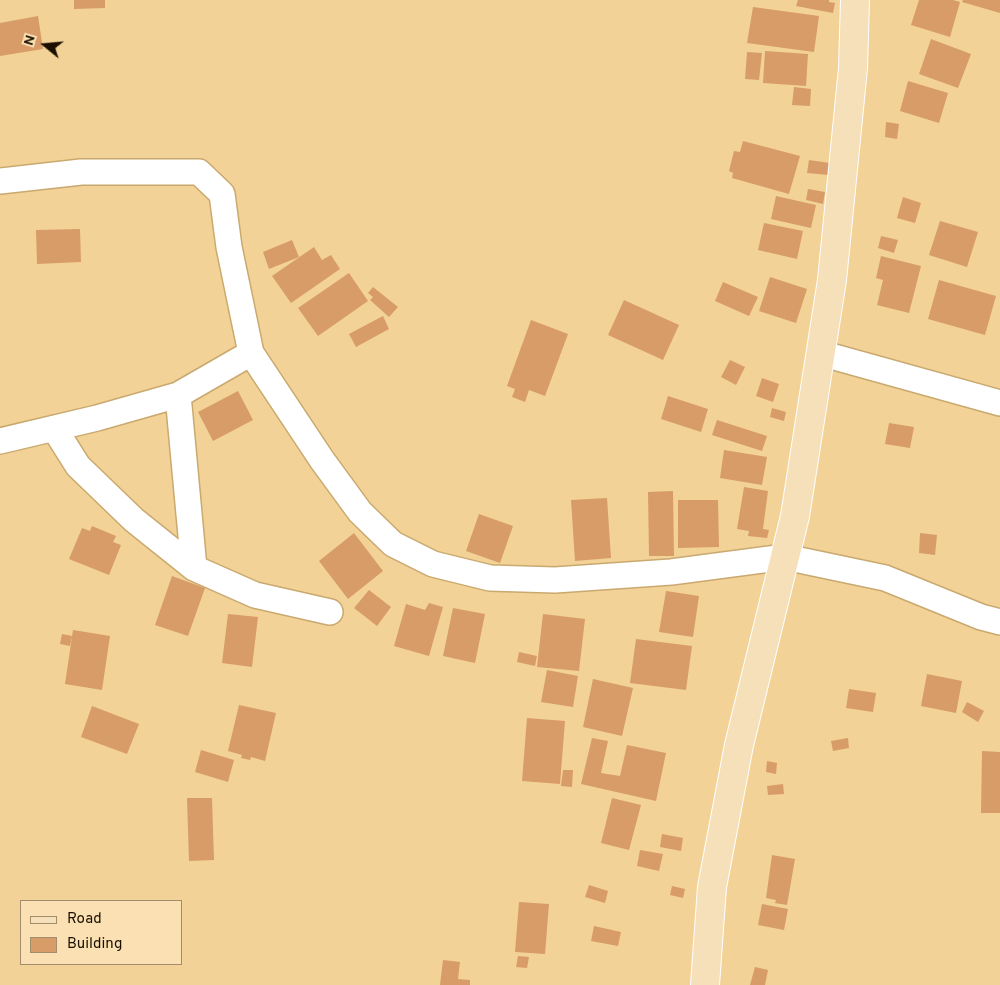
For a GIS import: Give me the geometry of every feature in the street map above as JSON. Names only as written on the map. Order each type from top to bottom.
[{"type":"main road","points":[[705,985],[712,888],[739,746],[794,516],[832,280],[854,68],[858,5]]},
{"type":"street","points":[[0,180],[81,172],[199,172],[222,194],[229,247],[251,353],[322,460],[360,512],[393,544],[433,564],[490,578],[554,580],[672,572],[785,557],[885,578],[981,617],[1000,622]]},
{"type":"street","points":[[0,441],[178,395],[251,353]]},
{"type":"street","points":[[820,353],[1000,403]]},
{"type":"street","points":[[178,395],[194,568]]},
{"type":"street","points":[[54,428],[78,466],[134,520],[194,568],[255,595],[330,612]]},
{"type":"building","points":[[74,0],[105,0],[105,8],[74,9]]},
{"type":"building","points":[[798,0],[829,0],[829,2],[835,3],[833,13],[796,6]]},
{"type":"building","points":[[919,0],[953,0],[960,2],[950,37],[911,25]]},
{"type":"building","points":[[963,0],[1000,0],[1000,13],[962,2]]},
{"type":"building","points":[[753,7],[819,16],[814,52],[747,43]]},
{"type":"building","points":[[38,16],[43,49],[0,56],[0,23]]},
{"type":"building","points":[[931,39],[971,54],[958,88],[919,74]]},
{"type":"building","points":[[765,51],[808,54],[806,86],[763,83]]},
{"type":"building","points":[[747,52],[762,53],[759,80],[745,79]]},
{"type":"building","points":[[908,81],[948,93],[939,123],[900,111]]},
{"type":"building","points":[[794,87],[811,89],[810,106],[792,105]]},
{"type":"building","points":[[886,122],[899,124],[897,139],[885,137]]},
{"type":"building","points":[[743,141],[800,156],[789,194],[732,178],[733,173],[729,171],[734,151],[740,152]]},
{"type":"building","points":[[809,160],[830,163],[829,175],[807,173]]},
{"type":"building","points":[[808,189],[825,192],[823,204],[806,200]]},
{"type":"building","points":[[776,196],[816,205],[811,228],[771,219]]},
{"type":"building","points":[[903,197],[921,203],[915,223],[897,218]]},
{"type":"building","points":[[940,221],[978,232],[967,267],[929,255]]},
{"type":"building","points":[[764,223],[803,231],[797,259],[758,250]]},
{"type":"building","points":[[80,229],[81,262],[37,264],[36,230]]},
{"type":"building","points":[[881,236],[898,240],[894,253],[878,248]]},
{"type":"building","points":[[292,240],[299,257],[269,269],[263,252]]},
{"type":"building","points":[[314,247],[322,260],[331,255],[340,269],[291,303],[272,276]]},
{"type":"building","points":[[881,256],[921,266],[909,313],[877,305],[883,280],[876,278]]},
{"type":"building","points":[[349,273],[368,301],[318,336],[298,308]]},
{"type":"building","points":[[770,277],[807,289],[796,323],[759,311]]},
{"type":"building","points":[[939,280],[996,296],[985,335],[928,319]]},
{"type":"building","points":[[723,282],[758,297],[749,316],[715,301]]},
{"type":"building","points":[[373,287],[398,307],[389,317],[370,300],[373,297],[368,293]]},
{"type":"building","points":[[624,300],[679,325],[663,360],[608,335]]},
{"type":"building","points":[[383,316],[389,329],[356,347],[349,334]]},
{"type":"building","points":[[531,320],[568,334],[545,396],[529,390],[525,402],[512,397],[515,389],[507,386]]},
{"type":"building","points":[[730,360],[745,367],[736,385],[721,377]]},
{"type":"building","points":[[762,378],[779,384],[773,402],[756,396]]},
{"type":"building","points":[[238,391],[253,420],[213,441],[198,412]]},
{"type":"building","points":[[668,396],[708,409],[701,432],[661,419]]},
{"type":"building","points":[[772,408],[786,412],[784,421],[770,417]]},
{"type":"building","points":[[717,420],[767,436],[762,451],[712,435]]},
{"type":"building","points":[[889,423],[914,427],[910,448],[885,444]]},
{"type":"building","points":[[724,450],[767,457],[762,485],[720,478]]},
{"type":"building","points":[[744,487],[768,491],[763,529],[769,530],[767,538],[748,536],[749,531],[737,529]]},
{"type":"building","points":[[673,491],[674,556],[649,556],[648,492]]},
{"type":"building","points":[[607,498],[611,558],[575,561],[571,500]]},
{"type":"building","points":[[678,500],[718,500],[719,547],[678,548]]},
{"type":"building","points":[[479,514],[513,526],[500,563],[466,551]]},
{"type":"building","points":[[92,526],[116,536],[113,542],[121,545],[109,575],[69,559],[82,528],[90,531]]},
{"type":"building","points":[[354,533],[383,571],[348,599],[319,561]]},
{"type":"building","points":[[920,533],[937,535],[935,555],[919,553]]},
{"type":"building","points":[[172,576],[205,588],[188,636],[155,625]]},
{"type":"building","points":[[369,590],[391,607],[377,626],[354,608]]},
{"type":"building","points":[[666,591],[699,596],[693,637],[659,632]]},
{"type":"building","points":[[429,603],[443,607],[429,656],[394,646],[406,604],[425,610]]},
{"type":"building","points":[[453,608],[485,614],[475,663],[443,656]]},
{"type":"building","points":[[228,614],[258,617],[252,667],[222,663]]},
{"type":"building","points":[[543,614],[585,619],[579,671],[537,667]]},
{"type":"building","points":[[73,630],[110,636],[102,690],[65,684]]},
{"type":"building","points":[[62,634],[72,636],[70,646],[60,644]]},
{"type":"building","points":[[636,639],[692,646],[686,690],[630,683]]},
{"type":"building","points":[[519,652],[537,656],[535,666],[517,662]]},
{"type":"building","points":[[547,670],[578,676],[573,707],[541,702]]},
{"type":"building","points":[[927,674],[962,681],[956,713],[921,706]]},
{"type":"building","points":[[593,679],[633,688],[622,736],[583,727]]},
{"type":"building","points":[[849,689],[876,693],[873,712],[846,708]]},
{"type":"building","points":[[967,702],[984,711],[978,722],[962,712]]},
{"type":"building","points":[[239,705],[276,713],[265,761],[251,757],[250,760],[241,758],[242,755],[228,751]]},
{"type":"building","points":[[92,706],[139,724],[127,754],[81,737]]},
{"type":"building","points":[[527,718],[565,721],[560,784],[522,781]]},
{"type":"building","points":[[592,738],[608,741],[601,773],[620,776],[627,745],[666,753],[656,801],[581,784]]},
{"type":"building","points":[[848,738],[849,748],[833,751],[831,741]]},
{"type":"building","points":[[201,750],[234,760],[228,782],[195,772]]},
{"type":"building","points":[[982,751],[1000,752],[1000,813],[981,813]]},
{"type":"building","points":[[767,761],[777,763],[776,774],[766,772]]},
{"type":"building","points":[[563,770],[573,770],[572,787],[561,786]]},
{"type":"building","points":[[783,784],[784,794],[768,795],[767,786]]},
{"type":"building","points":[[187,798],[212,798],[214,860],[189,861]]},
{"type":"building","points":[[612,798],[641,805],[629,850],[601,843]]},
{"type":"building","points":[[662,834],[683,838],[681,851],[660,847]]},
{"type":"building","points":[[640,850],[663,854],[659,871],[637,866]]},
{"type":"building","points":[[772,855],[795,859],[787,905],[775,903],[776,900],[766,898]]},
{"type":"building","points":[[589,885],[608,891],[605,903],[585,897]]},
{"type":"building","points":[[672,886],[685,889],[683,898],[670,895]]},
{"type":"building","points":[[519,902],[549,904],[545,954],[515,952]]},
{"type":"building","points":[[762,904],[788,909],[784,930],[758,925]]},
{"type":"building","points":[[594,926],[621,932],[618,946],[591,941]]},
{"type":"building","points":[[518,956],[529,957],[527,968],[516,967]]},
{"type":"building","points":[[443,960],[460,962],[458,979],[470,980],[470,985],[440,985]]},
{"type":"building","points":[[755,967],[768,970],[765,985],[750,985]]}]
